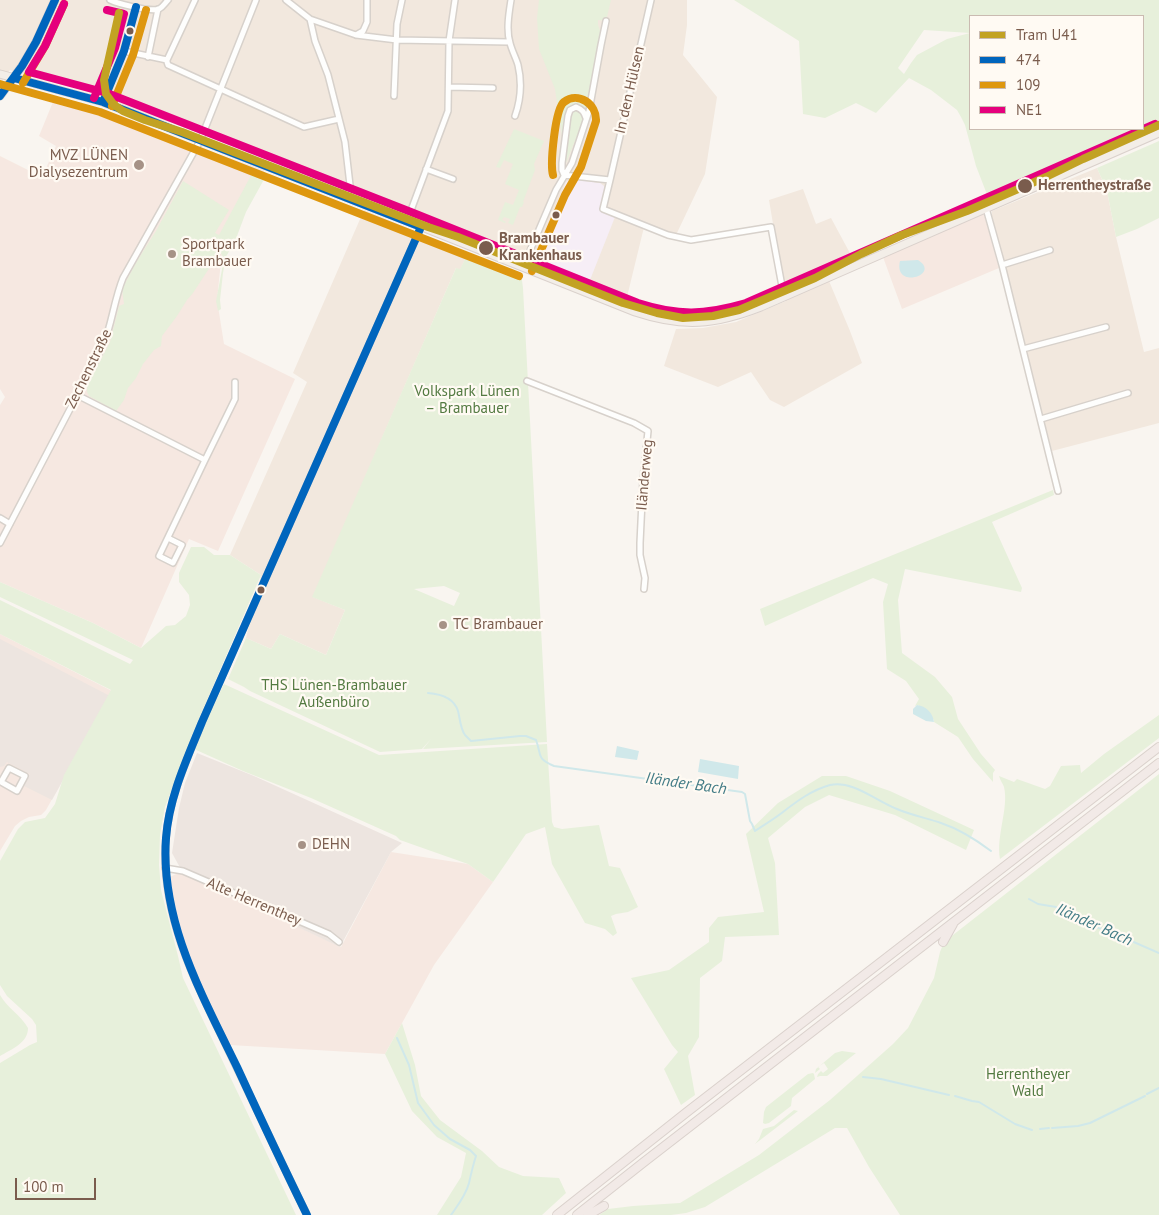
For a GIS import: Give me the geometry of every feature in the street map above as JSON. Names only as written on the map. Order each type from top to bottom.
[{"type":"highway","points":[[557,1215],[687,1112],[1159,747]]},
{"type":"highway","points":[[577,1215],[1159,763]]},
{"type":"highway","points":[[943,942],[955,921]]},
{"type":"highway","points":[[588,1215],[604,1206]]},
{"type":"main road","points":[[0,96],[14,78],[36,42],[53,0]]},
{"type":"main road","points":[[0,74],[103,102],[635,312],[657,319],[678,322],[706,323],[724,320],[749,312],[1159,133]]},
{"type":"street","points":[[110,0],[136,7],[158,9],[168,0]]},
{"type":"street","points":[[168,62],[195,0]]},
{"type":"street","name":"Zechenstraße","points":[[0,544],[107,336],[122,278],[200,140],[256,0]]},
{"type":"street","points":[[286,0],[310,19],[356,35],[397,40],[509,42]]},
{"type":"street","points":[[356,35],[364,31],[367,22],[368,0]]},
{"type":"street","points":[[394,96],[397,24],[402,0]]},
{"type":"street","points":[[407,221],[448,111],[449,41],[455,0]]},
{"type":"street","points":[[511,0],[508,31],[509,42],[518,66],[521,90],[515,116]]},
{"type":"street","name":"In den Hülsen","points":[[651,0],[603,209],[668,235],[692,240],[771,227],[784,297]]},
{"type":"street","points":[[136,7],[124,51],[168,62],[304,128],[339,119]]},
{"type":"street","points":[[148,56],[158,9]]},
{"type":"street","points":[[310,19],[328,75],[345,142],[350,186],[347,198]]},
{"type":"street","points":[[523,267],[556,190],[572,163],[589,111],[606,21]]},
{"type":"street","points":[[449,87],[493,88]]},
{"type":"street","points":[[564,175],[562,170],[563,148],[566,123],[570,110],[576,107],[581,109],[586,118]]},
{"type":"street","points":[[426,169],[453,179]]},
{"type":"street","points":[[564,175],[610,180]]},
{"type":"street","points":[[986,208],[1058,491]]},
{"type":"street","points":[[307,1215],[178,938],[167,888],[165,868],[166,836],[171,808],[180,779],[202,722],[421,227]]},
{"type":"street","points":[[1002,265],[1050,250]]},
{"type":"street","points":[[1023,349],[1106,327]]},
{"type":"street","name":"Iländerweg","points":[[527,381],[634,423],[648,431],[649,437],[642,480],[640,543],[640,556],[645,578],[644,589]]},
{"type":"street","points":[[168,538],[182,545],[173,563],[159,556],[235,398],[235,382]]},
{"type":"street","points":[[1041,419],[1128,393]]},
{"type":"street","points":[[77,395],[205,460]]},
{"type":"street","points":[[0,518],[10,524]]},
{"type":"street","points":[[9,768],[25,776],[17,791],[1,782],[3,774],[9,768]]},
{"type":"street","name":"Alte Herrenthey","points":[[165,868],[183,871],[329,934],[339,942]]},
{"type":"shaded area","points":[[0,0],[687,0],[687,25],[683,55],[717,97],[705,174],[676,235],[645,223],[626,301],[475,239],[93,93],[10,70],[0,84]]},
{"type":"shaded area","points":[[55,97],[98,110],[187,144],[265,170],[222,251],[217,300],[224,344],[295,379],[218,551],[189,539],[141,648],[93,623],[0,582],[0,405],[5,397],[0,389],[0,156],[42,177],[56,146],[39,136]]},
{"type":"shaded area","points":[[1097,168],[1107,191],[1116,237],[1144,352],[1159,348],[1159,423],[1052,451],[992,211]]},
{"type":"shaded area","points":[[571,179],[600,183],[604,186],[605,190],[600,211],[615,217],[588,285],[532,262],[566,182]]},
{"type":"shaded area","points":[[803,189],[816,224],[831,218],[858,268],[829,281],[862,363],[784,407],[770,400],[751,372],[718,387],[664,366],[676,329],[703,328],[736,322],[786,301],[769,200]]},
{"type":"shaded area","points":[[364,210],[468,253],[460,270],[456,268],[313,597],[345,610],[326,655],[280,634],[271,649],[246,638],[261,575],[230,555],[307,382],[293,373]]},
{"type":"shaded area","points":[[984,214],[999,268],[902,309],[883,257]]},
{"type":"shaded area","points":[[0,634],[112,691],[46,810],[41,815],[29,817],[15,826],[0,851]]},
{"type":"shaded area","points":[[0,639],[110,696],[52,800],[24,786],[30,774],[7,762],[4,766],[0,767]]},
{"type":"shaded area","points":[[197,753],[254,776],[402,843],[391,852],[340,947],[183,873],[172,853],[185,783]]},
{"type":"shaded area","points":[[391,852],[468,864],[493,882],[434,965],[385,1054],[230,1045],[180,936],[170,877],[183,873],[341,947]]},
{"type":"green space","points":[[539,0],[611,0],[606,21],[598,20],[602,36],[587,111],[566,163],[555,89],[539,49],[537,18]]},
{"type":"green space","points":[[734,0],[1159,0],[1159,123],[1144,129],[1144,15],[969,15],[969,33],[924,30],[898,68],[904,74],[917,55],[947,39],[969,33],[969,130],[1143,130],[988,197],[976,166],[965,125],[957,110],[931,90],[909,78],[876,113],[856,103],[825,118],[803,114],[799,41]]},
{"type":"green space","points":[[514,129],[544,141],[534,164],[535,170],[524,202],[513,225],[508,223],[510,219],[504,217],[502,220],[505,223],[498,220],[505,202],[513,205],[519,190],[505,184],[513,164],[504,160],[500,168],[496,167]]},
{"type":"green space","points":[[1159,141],[1159,218],[1116,237],[1107,191],[1097,168]]},
{"type":"green space","points":[[255,168],[267,174],[246,212],[237,236],[226,257],[220,300],[221,309],[218,311],[216,301],[224,259],[219,250],[193,293],[162,336],[161,346],[154,350],[143,364],[116,411],[89,396],[87,386],[110,342],[119,306],[124,304],[122,289],[183,181],[229,210],[215,233],[219,235]]},
{"type":"green space","points":[[468,253],[521,273],[547,742],[423,749],[431,739],[422,749],[380,752],[228,679],[246,638],[271,649],[280,634],[326,655],[345,610],[312,597],[456,268],[460,269]],"holes":[[[444,586],[460,593],[454,606],[414,589]]]},
{"type":"green space","points":[[1053,490],[1054,495],[992,522],[1022,588],[1021,592],[905,569],[898,600],[902,653],[935,677],[952,697],[958,719],[981,754],[995,770],[993,782],[973,759],[958,737],[934,722],[918,705],[915,706],[919,699],[906,681],[887,669],[883,602],[888,584],[873,578],[765,626],[760,609]]},
{"type":"green space","points":[[191,547],[204,547],[214,555],[230,555],[261,575],[198,721],[165,807],[160,835],[159,865],[161,890],[183,978],[296,1215],[0,1215],[0,1063],[37,1042],[36,1025],[7,996],[0,985],[0,861],[18,829],[25,822],[45,818],[55,804],[64,775],[111,690],[0,634],[0,600],[130,664],[133,660],[0,597],[0,582],[93,623],[141,648],[166,626],[175,625],[186,616],[190,605],[189,595],[179,582],[179,573]]},
{"type":"green space","points":[[224,684],[379,755],[547,744],[552,822],[554,827],[562,829],[599,825],[609,866],[620,868],[638,907],[628,912],[611,916],[617,933],[613,936],[605,929],[585,923],[552,864],[545,827],[526,834],[493,882],[468,864],[400,840],[396,836],[311,798],[194,749]]},
{"type":"green space","points":[[1159,715],[1159,738],[1000,859],[999,850],[1005,795],[999,776],[1014,782],[1017,779],[1045,789],[1050,786],[1061,766],[1080,765],[1081,773],[1104,754]]},
{"type":"green space","name":"Herrentheyer Wald","points":[[1159,774],[1159,1215],[900,1215],[869,1167],[847,1128],[835,1128],[705,1207],[671,1215],[599,1215],[608,1209],[680,1203],[759,1155],[830,1100],[893,1044],[908,1028],[934,978],[944,942]]},
{"type":"green space","points":[[822,776],[846,776],[890,791],[974,830],[966,850],[895,815],[829,795],[805,807],[768,838],[775,863],[779,935],[725,937],[722,961],[700,978],[699,1037],[688,1056],[695,1095],[681,1105],[664,1069],[678,1052],[631,978],[669,970],[709,942],[709,928],[718,917],[764,912],[746,834],[778,803]]},
{"type":"green space","points":[[0,995],[28,1028],[22,1042],[0,1056]]},
{"type":"green space","points":[[402,1023],[415,1065],[421,1096],[440,1120],[482,1151],[499,1167],[523,1176],[559,1178],[566,1193],[542,1215],[437,1215],[461,1177],[466,1153],[437,1137],[412,1111],[385,1054]]},
{"type":"green space","points":[[842,1051],[856,1053],[827,1076],[817,1077],[821,1071],[823,1073],[828,1069],[824,1063],[820,1066],[835,1053]]},
{"type":"green space","points":[[813,1073],[815,1079],[792,1098],[791,1106],[769,1123],[763,1123],[766,1107],[808,1074]]},
{"type":"green space","points":[[794,1110],[798,1111],[755,1144],[763,1129],[774,1126]]},
{"type":"water","points":[[918,260],[924,266],[924,271],[921,275],[909,277],[903,275],[900,270],[900,261]]},
{"type":"water","points":[[917,705],[928,710],[934,722],[926,721],[913,714],[913,709]]},
{"type":"water","points":[[617,746],[639,751],[637,760],[615,757]]},
{"type":"water","points":[[700,759],[739,766],[738,779],[698,772]]},
{"type":"waterway","name":"Iländer Bach","points":[[428,693],[438,694],[453,703],[458,711],[463,732],[471,741],[526,736],[536,740],[540,756],[544,761],[554,766],[742,792],[745,794],[750,821],[755,831],[811,793],[823,787],[839,784],[856,788],[902,811],[954,828],[973,838],[991,851]]},
{"type":"waterway","name":"Iländer Bach","points":[[1029,899],[1038,904],[1056,907],[1076,919],[1159,953]]},
{"type":"waterway","points":[[397,1038],[409,1065],[418,1103],[434,1125],[450,1139],[470,1150],[476,1156],[466,1192],[451,1215]]},
{"type":"waterway","points":[[863,1077],[881,1079],[949,1095]]},
{"type":"waterway","points":[[1147,1094],[1159,1088]]},
{"type":"waterway","points":[[955,1096],[979,1102],[1015,1124],[1032,1130]]},
{"type":"waterway","points":[[1052,1128],[1090,1123],[1145,1096]]},
{"type":"waterway","points":[[1040,1129],[1049,1128]]},
{"type":"tram line","name":"U41","points":[[119,13],[104,80],[106,94],[114,105],[123,111],[458,237],[623,303],[683,318],[713,316],[739,310],[815,278],[902,235],[967,211],[1159,125]]},
{"type":"transit line","name":"474","points":[[0,96],[22,66],[36,42],[55,0]]},
{"type":"transit line","name":"109","points":[[23,83],[45,46],[64,4]]},
{"type":"transit line","name":"NE1","points":[[64,4],[45,46],[29,72],[107,93],[638,303],[679,312],[704,312],[746,303],[1141,130]]},
{"type":"transit line","name":"474","points":[[103,102],[124,51],[136,7]]},
{"type":"transit line","name":"NE1","points":[[94,98],[115,48],[124,14],[107,10]]},
{"type":"transit line","name":"109","points":[[112,106],[133,55],[146,10]]},
{"type":"transit line","name":"474","points":[[14,78],[103,102],[421,227]]},
{"type":"transit line","name":"109","points":[[0,84],[100,112],[519,276]]},
{"type":"transit line","name":"109","points":[[532,271],[565,195],[581,167],[596,121],[593,109],[586,101],[575,98],[569,99],[561,107],[554,137],[553,175]]},
{"type":"transit line","name":"NE1","points":[[1144,129],[1155,124]]},
{"type":"transit line","name":"474","points":[[307,1215],[210,1013],[186,957],[170,899],[166,869],[166,838],[175,793],[202,722],[421,227]]},
{"type":"place","name":"MVZ LÜNEN Dialysezentrum","points":[[139,165]]},
{"type":"place","name":"Herrentheystraße","points":[[1025,186]]},
{"type":"place","name":"Brambauer Krankenhaus","points":[[486,248]]},
{"type":"place","name":"Sportpark Brambauer","points":[[172,254]]},
{"type":"place","name":"TC Brambauer","points":[[443,625]]},
{"type":"place","name":"DEHN","points":[[302,845]]},
{"type":"park label","name":"Volkspark Lünen – Brambauer","points":[[467,400]]},
{"type":"park label","name":"THS Lünen-Brambauer Außenbüro","points":[[334,694]]}]
